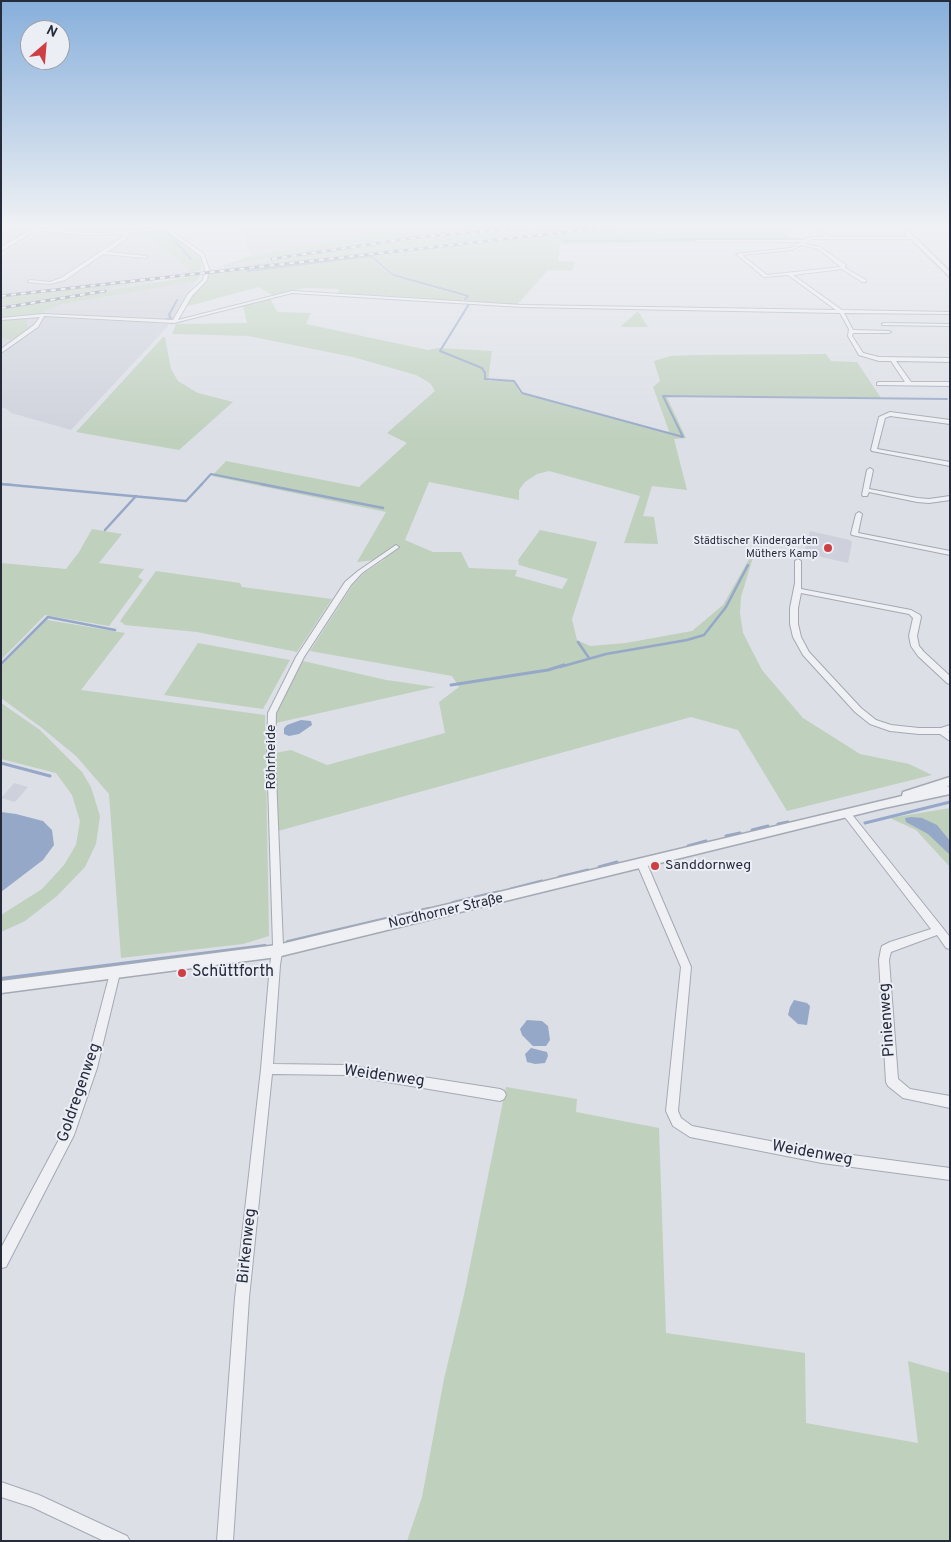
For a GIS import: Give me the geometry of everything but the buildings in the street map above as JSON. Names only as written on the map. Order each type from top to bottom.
[{"type":"street","points":[[174,322],[189,297]]},
{"type":"street","points":[[1,319],[43,315],[174,322],[272,297]]},
{"type":"street","points":[[373,297],[522,306],[950,314]]},
{"type":"street","points":[[820,297],[841,312],[851,331],[850,336],[861,354],[873,358],[893,360],[950,360]]},
{"type":"street","points":[[851,331],[889,333],[875,312]]},
{"type":"street","points":[[940,313],[949,326]]},
{"type":"street","points":[[1,352],[36,326],[43,315]]},
{"type":"street","points":[[884,324],[949,326]]},
{"type":"street","points":[[893,360],[909,384]]},
{"type":"street","points":[[879,384],[950,384]]},
{"type":"street","points":[[950,422],[890,414],[882,417],[874,450],[950,464]]},
{"type":"street","points":[[870,470],[864,495],[880,498],[881,493],[928,501],[950,498]]},
{"type":"street","points":[[859,514],[854,534],[950,553]]},
{"type":"street","name":"Röhrheide","points":[[277,951],[270,751],[272,713],[300,657],[348,584],[360,572],[396,547]]},
{"type":"street","points":[[798,561],[798,590],[794,608],[794,624],[797,636],[806,652],[858,710],[873,722],[890,728],[919,731],[946,730],[950,738]]},
{"type":"street","points":[[798,590],[910,612],[917,617],[913,636],[915,646],[950,682]]},
{"type":"street","name":"Nordhorner Straße","points":[[884,804],[919,789],[950,781]]},
{"type":"street","name":"Nordhorner Straße","points":[[1,986],[277,951],[884,804],[950,790]]},
{"type":"street","points":[[847,814],[937,931],[950,945]]},
{"type":"street","name":"Weidenweg","points":[[642,864],[686,968],[672,1111],[677,1122],[690,1131],[822,1158],[950,1174]]},
{"type":"street","name":"Pinienweg","points":[[937,931],[886,949],[884,960],[892,1082],[907,1094],[950,1102]]},
{"type":"street","name":"Birkenweg","points":[[225,1541],[242,1298],[267,1069],[277,951]]},
{"type":"street","name":"Goldregenweg","points":[[1,1262],[68,1135],[91,1068],[115,972]]},
{"type":"street","name":"Weidenweg","points":[[267,1069],[346,1070],[500,1095]]},
{"type":"street","points":[[1,1489],[34,1500],[122,1541]]},
{"type":"shaded area","points":[[53,297],[73,297],[1,309],[1,306]]},
{"type":"shaded area","points":[[105,297],[185,297],[172,319],[169,320],[40,314],[59,305]]},
{"type":"shaded area","points":[[26,317],[58,317],[169,325],[71,430],[11,413],[1,407],[1,339],[12,340]]},
{"type":"shaded area","name":"Städtischer Kindergarten Müthers Kamp","points":[[810,531],[850,540],[852,542],[848,563],[804,553]]},
{"type":"shaded area","points":[[14,783],[28,787],[15,802],[1,798]]},
{"type":"green space","points":[[1,297],[56,297],[1,306]]},
{"type":"green space","points":[[71,297],[105,297],[59,305],[40,314],[1,318],[1,309]]},
{"type":"green space","points":[[191,297],[222,297],[185,307]]},
{"type":"green space","points":[[399,297],[466,297],[462,301]]},
{"type":"green space","points":[[467,297],[524,297],[517,305],[465,301]]},
{"type":"green space","points":[[270,298],[277,312],[311,313],[306,324],[428,350],[438,348],[492,351],[488,381],[513,381],[520,393],[666,433],[669,431],[653,387],[660,381],[654,361],[671,356],[695,355],[826,354],[831,361],[857,362],[881,398],[666,395],[686,438],[674,439],[687,490],[652,486],[643,516],[654,517],[658,544],[624,543],[640,496],[549,471],[537,474],[525,482],[519,490],[519,500],[429,482],[405,540],[433,552],[461,552],[469,568],[517,570],[515,576],[562,589],[568,579],[519,565],[518,560],[540,530],[597,542],[572,619],[577,640],[590,646],[626,643],[692,631],[723,605],[752,554],[754,554],[741,597],[740,613],[743,633],[762,670],[803,718],[860,754],[909,764],[932,775],[787,811],[738,730],[691,717],[278,831],[275,753],[291,750],[327,765],[445,733],[439,702],[459,687],[452,676],[310,651],[352,586],[364,573],[385,559],[357,562],[386,512],[212,476],[226,461],[359,487],[407,443],[387,433],[435,391],[430,383],[416,375],[353,357],[248,336],[172,334],[176,324],[247,323],[243,305]]},
{"type":"green space","points":[[638,311],[648,327],[621,327],[622,325]]},
{"type":"green space","points":[[26,317],[28,329],[12,340],[1,339],[1,320]]},
{"type":"green space","points":[[165,337],[171,369],[178,381],[198,393],[233,402],[179,450],[76,432]]},
{"type":"green space","points":[[92,529],[122,534],[99,563],[144,569],[138,577],[143,580],[109,626],[45,615],[1,660],[1,563],[66,569],[79,552]]},
{"type":"green space","points":[[156,571],[240,583],[242,587],[332,599],[297,652],[197,632],[125,625],[120,621]]},
{"type":"green space","points":[[47,620],[125,633],[81,690],[265,715],[269,936],[243,944],[121,958],[109,794],[76,756],[1,698],[1,666]]},
{"type":"green space","points":[[198,643],[290,660],[263,709],[164,695]]},
{"type":"green space","points":[[303,661],[386,680],[435,687],[276,723],[276,713]]},
{"type":"green space","points":[[1,703],[40,730],[82,772],[91,787],[100,816],[96,844],[85,867],[57,896],[25,921],[1,932],[1,915],[42,889],[64,865],[76,845],[80,821],[72,795],[56,773],[1,759]]},
{"type":"green space","points":[[950,808],[950,867],[916,830],[890,818]]},
{"type":"green space","points":[[506,1087],[577,1099],[576,1112],[659,1128],[666,1333],[805,1353],[806,1423],[918,1443],[908,1361],[950,1373],[950,1541],[407,1541],[422,1497],[444,1379],[464,1295]]},
{"type":"water","points":[[301,720],[311,721],[312,725],[299,734],[289,736],[284,734],[284,728],[287,725]]},
{"type":"water","points":[[1,812],[43,821],[52,830],[54,845],[43,860],[1,892]]},
{"type":"water","points":[[905,818],[922,818],[937,825],[950,841],[950,855],[928,834],[906,822]]},
{"type":"water","points":[[794,1000],[807,1003],[810,1006],[807,1025],[798,1024],[788,1015]]},
{"type":"water","points":[[527,1020],[542,1021],[548,1026],[550,1040],[546,1046],[533,1046],[522,1035],[520,1029]]},
{"type":"water","points":[[531,1048],[547,1052],[548,1056],[545,1063],[535,1064],[527,1062],[525,1054]]},
{"type":"waterway","points":[[165,320],[171,318],[169,315],[177,300]]},
{"type":"waterway","points":[[469,304],[440,351],[482,368],[485,373],[485,379],[514,381],[522,393],[683,437],[663,396],[947,399]]},
{"type":"waterway","points":[[107,317],[120,318]]},
{"type":"waterway","points":[[201,485],[211,474],[267,485]]},
{"type":"waterway","points":[[14,485],[1,484],[136,496]]},
{"type":"waterway","points":[[136,496],[186,501],[202,484]]},
{"type":"waterway","points":[[261,484],[383,508]]},
{"type":"waterway","points":[[105,530],[136,496]]},
{"type":"waterway","points":[[560,667],[606,654],[687,640],[704,635],[726,607],[748,565]]},
{"type":"waterway","points":[[1,664],[48,617],[115,630]]},
{"type":"waterway","points":[[578,642],[589,658]]},
{"type":"waterway","points":[[451,685],[548,670],[564,665]]},
{"type":"waterway","points":[[1,763],[50,776]]},
{"type":"waterway","points":[[865,823],[950,802]]},
{"type":"waterway","points":[[778,824],[788,822]]},
{"type":"waterway","points":[[752,830],[768,826]]},
{"type":"waterway","points":[[726,836],[740,833]]},
{"type":"waterway","points":[[688,846],[706,841]]},
{"type":"waterway","points":[[599,867],[617,862]]},
{"type":"waterway","points":[[559,877],[588,870]]},
{"type":"waterway","points":[[511,889],[542,881]]},
{"type":"waterway","points":[[486,895],[498,892]]},
{"type":"waterway","points":[[453,903],[491,894]]},
{"type":"waterway","points":[[288,942],[429,909]]},
{"type":"waterway","points":[[1,979],[265,946]]},
{"type":"railway","points":[[1,308],[69,297]]},
{"type":"place","name":"Städtischer Kindergarten Müthers Kamp","points":[[828,548]]},
{"type":"place","name":"Sanddornweg","points":[[655,866]]},
{"type":"place","name":"Schüttforth","points":[[182,973]]}]
